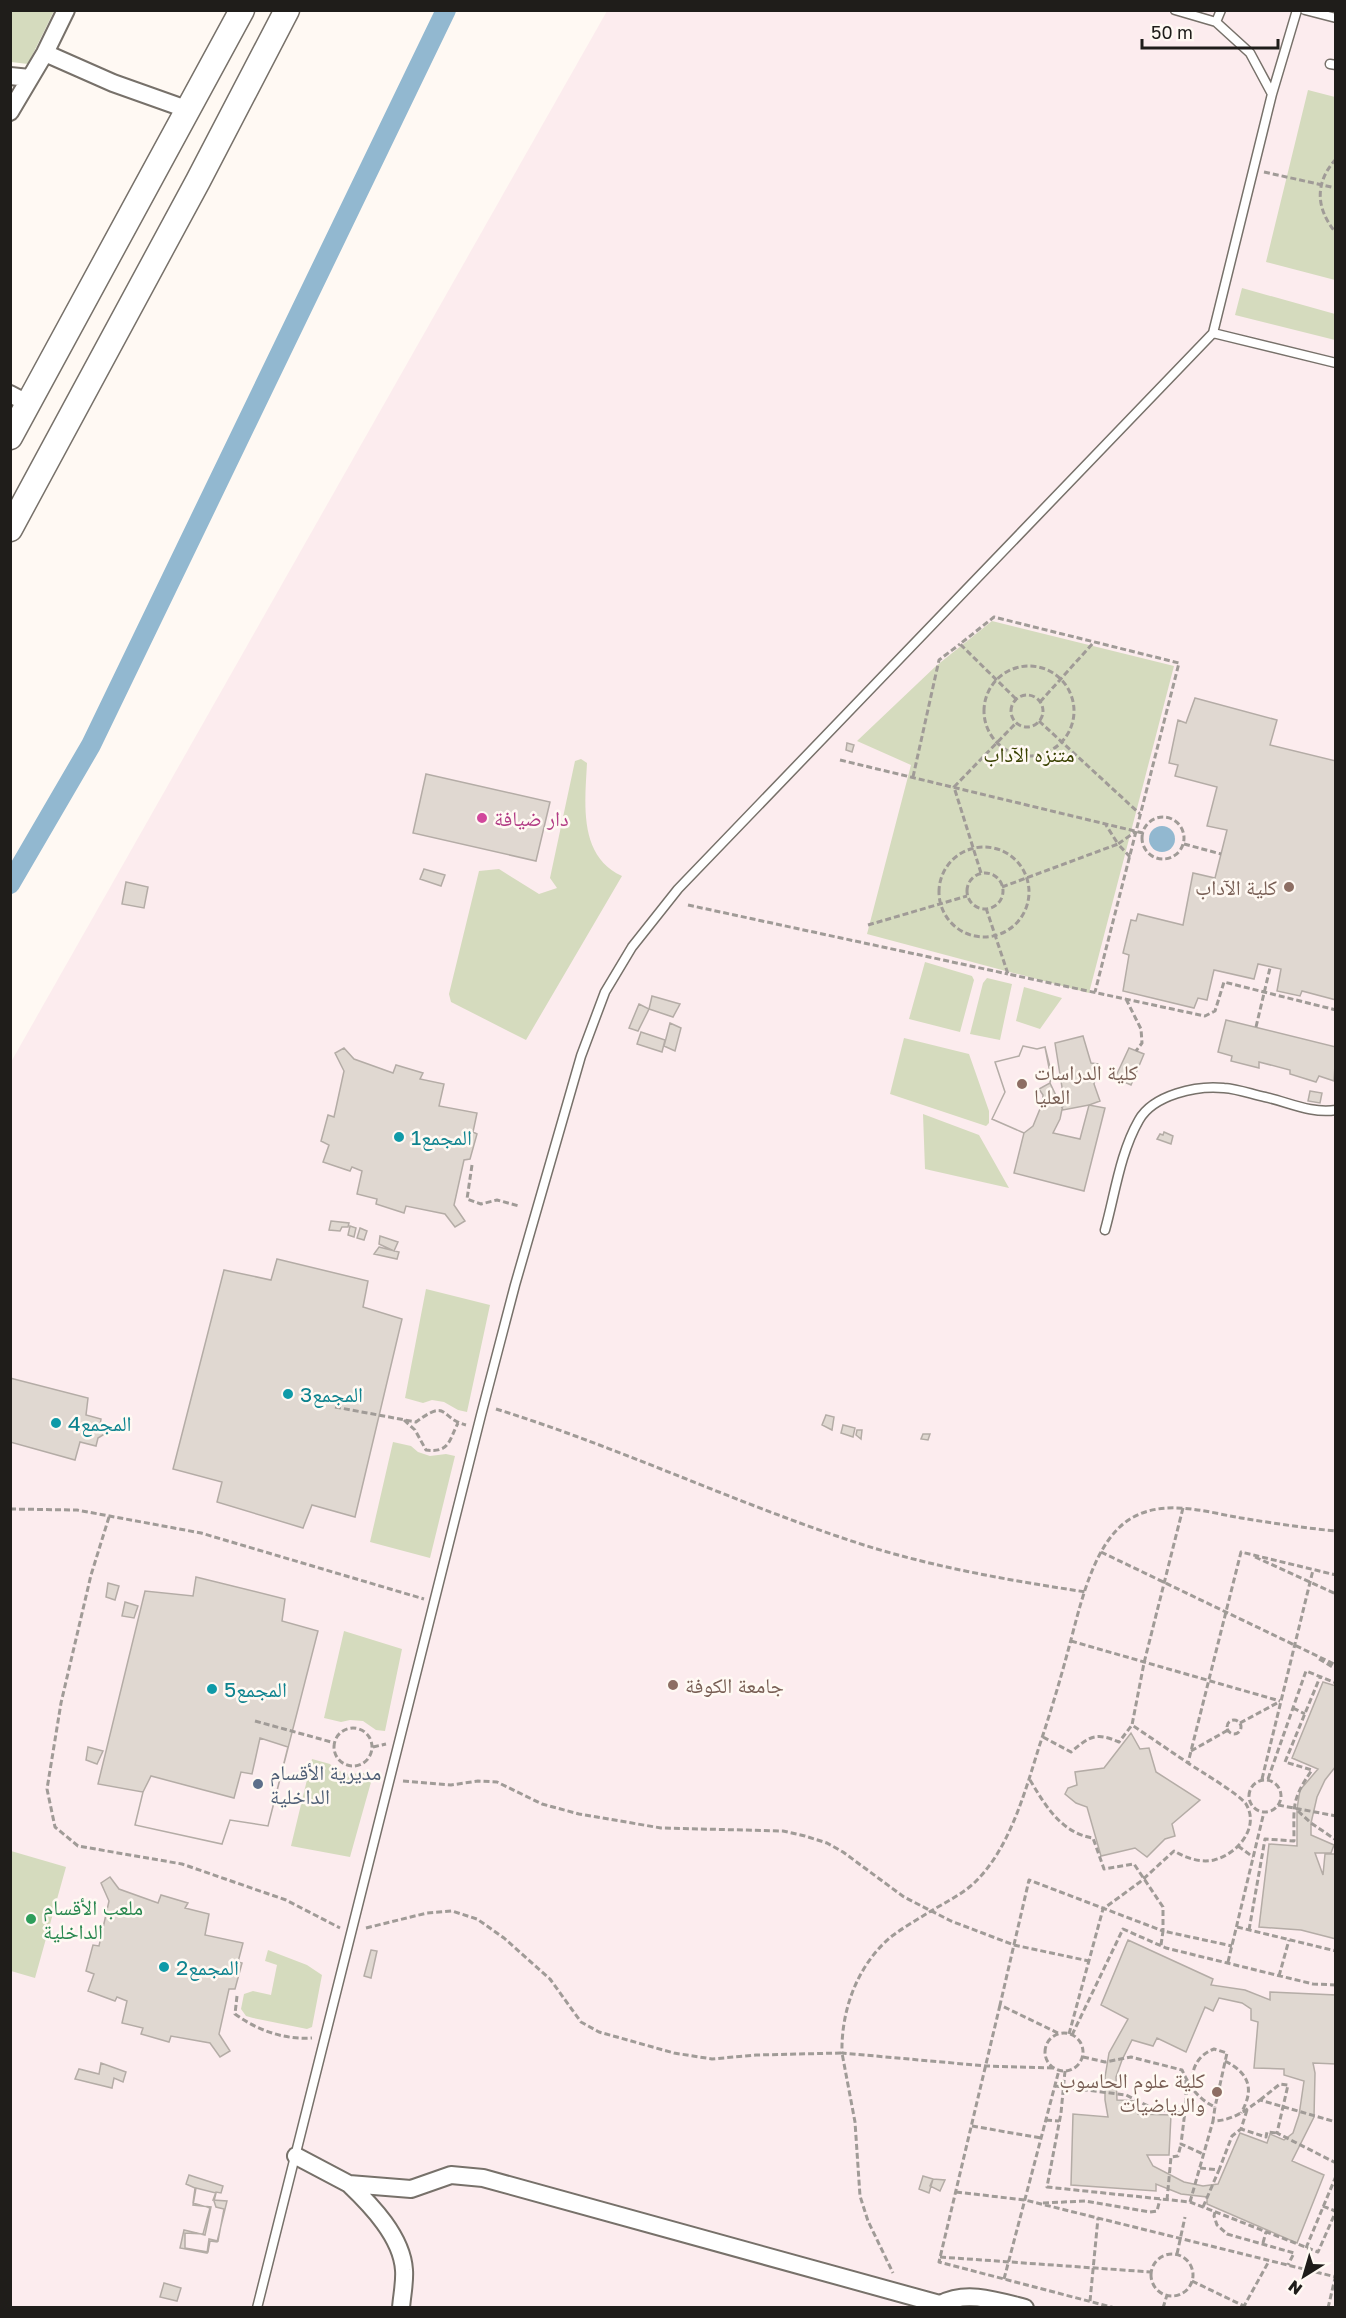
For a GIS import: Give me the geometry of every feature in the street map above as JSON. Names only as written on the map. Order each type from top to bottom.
[{"type":"main road","points":[[10,437],[20,399],[189,110],[242,10]]},
{"type":"main road","points":[[10,529],[138,294],[287,10]]},
{"type":"street","points":[[10,112],[45,53],[66,10]]},
{"type":"street","points":[[45,53],[113,83],[189,110]]},
{"type":"street","points":[[10,76],[30,78]]},
{"type":"street","points":[[296,2156],[349,2184],[371,2205],[389,2231],[400,2253],[404,2268],[401,2307]]},
{"type":"street","points":[[349,2184],[411,2189],[451,2175],[483,2178],[948,2306],[949,2299],[964,2296],[1025,2307]]},
{"type":"lane","points":[[1175,10],[1216,22],[1250,53],[1272,94]]},
{"type":"lane","points":[[1216,22],[1221,10]]},
{"type":"lane","points":[[257,2307],[515,1285],[581,1056],[605,992],[632,947],[678,889],[1214,333],[1272,94],[1297,10]]},
{"type":"lane","points":[[1305,10],[1335,18]]},
{"type":"lane","points":[[1214,333],[1335,363]]},
{"type":"lane","points":[[1105,1230],[1126,1153],[1139,1119],[1155,1103],[1192,1088],[1224,1088],[1280,1100],[1321,1112],[1335,1110]]},
{"type":"path","points":[[1335,159],[1325,173],[1321,185],[1320,205],[1325,220],[1335,233]]},
{"type":"path","points":[[1254,170],[1335,188]]},
{"type":"path","points":[[913,777],[939,660],[994,617],[1179,663],[1095,992]]},
{"type":"path","points":[[1040,702],[1094,642]]},
{"type":"path","points":[[960,644],[1016,699]]},
{"type":"path","points":[[1028,666],[1046,669],[1060,679],[1071,693],[1074,710],[1071,727],[1062,742],[1047,753],[1030,757],[1012,753],[997,743],[990,735],[983,717],[986,697],[996,679],[1011,669],[1028,666]]},
{"type":"path","points":[[1026,695],[1040,702],[1043,711],[1036,725],[1025,727],[1016,723],[1011,714],[1016,699],[1026,695]]},
{"type":"path","points":[[1040,721],[1140,814]]},
{"type":"path","points":[[954,787],[1016,723]]},
{"type":"path","points":[[840,760],[1143,833]]},
{"type":"path","points":[[954,787],[981,873]]},
{"type":"path","points":[[1169,818],[1180,825],[1185,838],[1184,844],[1175,856],[1162,859],[1155,857],[1144,847],[1143,833],[1150,822],[1169,818]]},
{"type":"path","points":[[1105,824],[1130,857]]},
{"type":"path","points":[[1002,887],[1118,844],[1136,831]]},
{"type":"path","points":[[1184,844],[1221,854]]},
{"type":"path","points":[[973,848],[992,848],[1010,855],[1023,869],[1027,878],[1029,895],[1024,911],[1015,925],[995,935],[976,936],[960,930],[948,919],[940,904],[939,886],[945,869],[957,856],[973,848]]},
{"type":"path","points":[[981,873],[997,877],[1002,887],[1002,894],[997,904],[986,908],[975,905],[968,896],[968,884],[981,873]]},
{"type":"path","points":[[868,925],[968,896]]},
{"type":"path","points":[[688,905],[1204,1017],[1215,1011],[1224,982],[1335,1010]]},
{"type":"path","points":[[986,908],[1008,974]]},
{"type":"path","points":[[1256,1027],[1270,968]]},
{"type":"path","points":[[1126,999],[1142,1029],[1143,1043],[1136,1051]]},
{"type":"path","points":[[472,1165],[467,1199],[481,1204],[497,1200],[519,1206]]},
{"type":"path","points":[[484,1405],[557,1428],[778,1515],[869,1547],[997,1577],[1086,1592]]},
{"type":"path","points":[[335,1407],[416,1422],[427,1413],[436,1410],[446,1412],[458,1423],[467,1425]]},
{"type":"path","points":[[404,1420],[415,1430],[426,1450],[436,1451],[448,1445],[458,1423]]},
{"type":"path","points":[[918,2298],[893,2273],[860,2196],[855,2122],[842,2053],[844,2014],[866,1966],[893,1935],[972,1885],[985,1870],[1018,1812],[1030,1780],[1086,1592],[1101,1552],[1120,1526],[1132,1517],[1148,1511],[1183,1508],[1335,1531]]},
{"type":"path","points":[[1043,1737],[1071,1752],[1084,1741],[1096,1736],[1119,1742],[1132,1725],[1144,1663],[1183,1508]]},
{"type":"path","points":[[10,1509],[76,1510],[201,1533],[434,1602]]},
{"type":"path","points":[[109,1517],[92,1575],[60,1713],[47,1789],[55,1827],[78,1846],[182,1864],[286,1900],[350,1933],[427,1913],[452,1911],[477,1919],[504,1938],[550,1979],[581,2022],[599,2032],[700,2058],[842,2053],[986,2066],[1053,2068],[1065,2071],[1076,2067],[1083,2057],[1082,2044],[1071,2035],[1060,2034],[1000,2005]]},
{"type":"path","points":[[1101,1552],[1305,1650],[1335,1667]]},
{"type":"path","points":[[1188,1763],[1240,1552],[1335,1575]]},
{"type":"path","points":[[1248,1554],[1335,1594]]},
{"type":"path","points":[[1262,1779],[1312,1570]]},
{"type":"path","points":[[1071,1641],[1280,1701]]},
{"type":"path","points":[[1268,1779],[1306,1671],[1335,1683]]},
{"type":"path","points":[[1249,1930],[1265,1839],[1294,1841],[1294,1801],[1312,1770],[1285,1762],[1320,1677]]},
{"type":"path","points":[[1240,1723],[1280,1701]]},
{"type":"path","points":[[1293,1708],[1305,1714]]},
{"type":"path","points":[[1237,1720],[1240,1723],[1240,1730],[1237,1733],[1233,1734],[1228,1730],[1227,1725],[1230,1721],[1237,1720]]},
{"type":"path","points":[[255,1721],[335,1743]]},
{"type":"path","points":[[1071,2035],[1102,1909],[1144,1878],[1174,1851],[1185,1857],[1212,1860],[1225,1856],[1238,1846],[1246,1837],[1250,1825],[1248,1804],[1250,1788],[1262,1779],[1273,1781],[1280,1789],[1281,1795],[1274,1809],[1264,1812],[1254,1808],[1248,1804],[1245,1802],[1132,1725]]},
{"type":"path","points":[[357,1729],[367,1735],[372,1747],[364,1763],[352,1766],[340,1762],[336,1756],[335,1743],[340,1733],[357,1729]]},
{"type":"path","points":[[1191,1751],[1228,1730]]},
{"type":"path","points":[[372,1747],[386,1744]]},
{"type":"path","points":[[389,1779],[451,1785],[477,1781],[497,1782],[542,1804],[579,1814],[661,1828],[783,1831],[805,1836],[827,1843],[843,1852],[878,1880],[931,1911],[1014,1945],[1089,1961]]},
{"type":"path","points":[[1030,1780],[1048,1809],[1060,1822],[1083,1836],[1093,1838],[1104,1869],[1134,1864],[1163,1907],[1161,1945]]},
{"type":"path","points":[[1278,1805],[1315,1810],[1335,1816]]},
{"type":"path","points":[[1295,1809],[1335,1840]]},
{"type":"path","points":[[1228,1963],[1264,1812]]},
{"type":"path","points":[[1238,1846],[1254,1857]]},
{"type":"path","points":[[1115,2307],[939,2262],[1029,1880],[1163,1931],[1232,1946]]},
{"type":"path","points":[[1244,1898],[1255,1899]]},
{"type":"path","points":[[1237,1927],[1335,1951]]},
{"type":"path","points":[[1071,2035],[1123,1929],[1161,1945],[1228,1963],[1313,1984],[1335,1985]]},
{"type":"path","points":[[1280,1976],[1289,1940]]},
{"type":"path","points":[[237,1995],[235,2014],[253,2027],[298,2039],[314,2038]]},
{"type":"path","points":[[1053,2068],[1046,2058],[1047,2046],[1054,2036],[1060,2034]]},
{"type":"path","points":[[1190,2202],[1213,2121],[1227,2054],[1214,2049],[1206,2052],[1194,2065],[1192,2090]]},
{"type":"path","points":[[1083,2057],[1105,2062],[1131,2057],[1182,2070],[1192,2090],[1204,2102],[1215,2107]]},
{"type":"path","points":[[1225,2061],[1237,2067],[1248,2084],[1246,2104],[1240,2113]]},
{"type":"path","points":[[1004,2279],[1059,2070]]},
{"type":"path","points":[[1065,2071],[1047,2187],[1190,2202],[1317,2252],[1335,2211],[1323,2206]]},
{"type":"path","points":[[1167,2200],[1171,2157],[1178,2156],[1181,2144],[1185,2114],[1185,2077]]},
{"type":"path","points":[[1213,2121],[1223,2121],[1246,2110],[1280,2084],[1285,2083],[1288,2085],[1288,2091],[1278,2133]]},
{"type":"path","points":[[1055,2086],[1126,2095],[1152,2108],[1185,2114]]},
{"type":"path","points":[[1260,2100],[1335,2122]]},
{"type":"path","points":[[1203,2207],[1232,2136],[1241,2129],[1246,2110]]},
{"type":"path","points":[[1046,2120],[1059,2121]]},
{"type":"path","points":[[972,2126],[1041,2138]]},
{"type":"path","points":[[1241,2129],[1266,2137],[1267,2132],[1278,2133],[1335,2163]]},
{"type":"path","points":[[1181,2144],[1203,2154]]},
{"type":"path","points":[[1200,2168],[1219,2170]]},
{"type":"path","points":[[1306,2248],[1335,2176]]},
{"type":"path","points":[[957,2192],[1025,2200],[1335,2276],[1328,2307]]},
{"type":"path","points":[[1039,2204],[1085,2201],[1150,2212],[1157,2211],[1160,2199]]},
{"type":"path","points":[[1215,2212],[1217,2225],[1227,2235],[1294,2253],[1288,2265]]},
{"type":"path","points":[[1177,2254],[1185,2217]]},
{"type":"path","points":[[1090,2301],[1098,2218]]},
{"type":"path","points":[[1263,2243],[1266,2232]]},
{"type":"path","points":[[1177,2254],[1183,2257],[1192,2268],[1192,2281],[1184,2292],[1178,2295],[1167,2295],[1154,2285],[1151,2272],[1153,2265],[1163,2255],[1177,2254]]},
{"type":"path","points":[[940,2257],[1151,2272]]},
{"type":"path","points":[[1192,2281],[1245,2307],[1269,2261]]},
{"type":"path","points":[[1163,2307],[1167,2295]]},
{"type":"shaded area","name":"جامعة الكوفة","points":[[607,11],[1335,11],[1335,2307],[11,2308],[11,1062]]},
{"type":"green space","points":[[10,11],[54,11],[28,64],[11,62]]},
{"type":"green space","points":[[1308,90],[1335,97],[1335,280],[1266,262]]},
{"type":"green space","points":[[1242,288],[1335,314],[1335,340],[1235,315]]},
{"type":"green space","name":"متنزه الآداب","points":[[992,621],[1174,666],[1089,993],[867,934],[911,765],[857,741],[936,666]]},
{"type":"green space","points":[[581,759],[587,763],[585,795],[587,827],[591,842],[598,856],[608,867],[622,876],[526,1040],[451,1002],[449,994],[479,871],[499,869],[539,894],[557,888],[550,878],[575,761]]},
{"type":"green space","points":[[925,962],[972,976],[974,980],[960,1032],[909,1019]]},
{"type":"green space","points":[[987,978],[1012,984],[1000,1040],[970,1034],[983,983]]},
{"type":"green space","points":[[1024,987],[1062,998],[1040,1029],[1016,1021]]},
{"type":"green space","points":[[904,1038],[969,1054],[989,1111],[989,1123],[986,1126],[890,1094]]},
{"type":"green space","points":[[923,1114],[979,1135],[1009,1188],[925,1169]]},
{"type":"green space","points":[[426,1289],[490,1305],[467,1412],[444,1402],[432,1400],[423,1403],[405,1398]]},
{"type":"green space","points":[[393,1442],[411,1446],[418,1452],[430,1456],[446,1454],[455,1456],[430,1558],[370,1542]]},
{"type":"green space","points":[[344,1631],[402,1649],[385,1731],[376,1730],[363,1721],[341,1722],[324,1718]]},
{"type":"green space","points":[[312,1759],[330,1764],[336,1770],[348,1774],[373,1775],[350,1857],[291,1846]]},
{"type":"green space","name":"ملعب الأقسام الداخلية","points":[[11,1851],[66,1867],[35,1978],[11,1971]]},
{"type":"green space","points":[[268,1950],[307,1965],[322,1975],[312,2027],[307,2029],[253,2018],[246,2016],[241,2009],[244,1994],[253,1991],[271,1995],[277,1965],[265,1961]]},
{"type":"water","points":[[1162,826],[1171,830],[1175,839],[1171,848],[1162,852],[1153,848],[1149,839],[1153,830]]},
{"type":"building","name":"كلية الآداب","points":[[1195,698],[1277,720],[1270,745],[1336,761],[1336,1000],[1302,991],[1300,996],[1277,991],[1281,969],[1258,964],[1254,979],[1214,970],[1207,1000],[1198,998],[1194,1008],[1123,991],[1129,955],[1123,953],[1131,920],[1136,921],[1138,914],[1183,925],[1193,873],[1215,878],[1227,830],[1207,826],[1217,787],[1175,776],[1178,765],[1169,763],[1178,720],[1186,723]]},
{"type":"building","points":[[847,743],[854,745],[852,752],[846,750]]},
{"type":"building","name":"دار ضيافة","points":[[426,774],[550,802],[536,861],[413,833]]},
{"type":"building","points":[[424,869],[445,875],[441,886],[420,879]]},
{"type":"building","points":[[126,882],[148,887],[144,908],[122,904]]},
{"type":"building","points":[[652,996],[680,1004],[673,1017],[649,1009]]},
{"type":"building","points":[[639,1004],[649,1009],[638,1031],[629,1028]]},
{"type":"building","points":[[1226,1020],[1336,1047],[1334,1081],[1319,1076],[1316,1082],[1290,1074],[1290,1070],[1259,1062],[1259,1068],[1231,1061],[1232,1056],[1218,1052]]},
{"type":"building","points":[[670,1023],[681,1028],[675,1051],[664,1046]]},
{"type":"building","points":[[641,1032],[665,1040],[662,1052],[637,1044]]},
{"type":"building","points":[[1083,1036],[1091,1063],[1098,1064],[1094,1084],[1100,1101],[1089,1105],[1080,1139],[1053,1133],[1060,1119],[1064,1100],[1055,1043]]},
{"type":"building","name":"كلية الدراسات العليا","points":[[1023,1046],[1037,1049],[1045,1047],[1051,1078],[1050,1083],[1039,1089],[1043,1095],[1042,1104],[1033,1126],[1024,1133],[992,1119],[1005,1092],[995,1062],[1019,1056]]},
{"type":"building","points":[[1023,1046],[1037,1049],[1045,1047],[1051,1071],[1050,1083],[1063,1110],[1089,1105],[1105,1108],[1084,1191],[1014,1173],[1024,1133],[992,1119],[1005,1092],[995,1062],[1019,1056]]},
{"type":"building","name":"المجمع1","points":[[344,1048],[354,1059],[393,1073],[396,1065],[423,1073],[420,1079],[444,1084],[439,1106],[477,1113],[473,1132],[477,1134],[470,1159],[464,1160],[454,1205],[465,1221],[455,1227],[445,1214],[406,1206],[404,1213],[376,1204],[377,1199],[357,1194],[362,1171],[352,1167],[350,1171],[323,1162],[329,1145],[321,1141],[328,1115],[334,1117],[344,1071],[335,1053]]},
{"type":"building","points":[[1129,1048],[1144,1054],[1131,1085],[1115,1078]]},
{"type":"building","points":[[1310,1091],[1322,1093],[1320,1103],[1308,1101]]},
{"type":"building","points":[[1164,1132],[1173,1136],[1171,1144],[1157,1139]]},
{"type":"building","points":[[331,1221],[349,1223],[348,1227],[342,1227],[340,1231],[329,1230]]},
{"type":"building","points":[[350,1226],[356,1228],[354,1237],[348,1235]]},
{"type":"building","points":[[360,1228],[367,1231],[364,1240],[357,1238]]},
{"type":"building","points":[[380,1236],[398,1242],[394,1251],[379,1244]]},
{"type":"building","points":[[379,1247],[399,1252],[397,1259],[374,1254]]},
{"type":"building","name":"المجمع3","points":[[277,1259],[368,1281],[363,1307],[402,1319],[355,1517],[312,1505],[303,1528],[217,1502],[222,1482],[173,1469],[224,1270],[271,1280]]},
{"type":"building","name":"المجمع4","points":[[10,1378],[88,1398],[86,1415],[101,1419],[100,1426],[106,1433],[98,1438],[96,1446],[80,1442],[75,1460],[10,1442]]},
{"type":"building","points":[[826,1415],[834,1417],[832,1430],[822,1425]]},
{"type":"building","points":[[843,1425],[855,1428],[853,1437],[841,1433]]},
{"type":"building","points":[[857,1430],[862,1430],[861,1439],[856,1435]]},
{"type":"building","points":[[923,1434],[930,1434],[928,1440],[921,1439]]},
{"type":"building","name":"المجمع5","points":[[196,1577],[285,1599],[282,1621],[318,1631],[268,1826],[230,1820],[222,1844],[135,1825],[143,1792],[98,1784],[145,1591],[193,1596]]},
{"type":"building","points":[[108,1583],[119,1586],[115,1600],[106,1597]]},
{"type":"building","points":[[125,1602],[138,1606],[134,1618],[122,1616]]},
{"type":"building","points":[[1323,1682],[1336,1686],[1336,1766],[1325,1780],[1317,1797],[1311,1823],[1311,1835],[1334,1845],[1331,1853],[1315,1853],[1323,1875],[1325,1854],[1336,1854],[1336,1939],[1301,1930],[1259,1927],[1269,1844],[1297,1846],[1297,1809],[1300,1790],[1318,1769],[1292,1758]]},
{"type":"building","points":[[1131,1733],[1140,1749],[1149,1748],[1156,1772],[1200,1800],[1172,1824],[1175,1836],[1165,1839],[1147,1857],[1135,1848],[1101,1856],[1087,1807],[1076,1803],[1065,1794],[1068,1788],[1077,1785],[1075,1772],[1104,1768]]},
{"type":"building","name":"مديرية الأقسام الداخلية","points":[[260,1738],[288,1747],[268,1826],[230,1820],[222,1844],[135,1825],[143,1792],[151,1776],[234,1798],[241,1772],[252,1774]]},
{"type":"building","points":[[88,1747],[103,1751],[97,1764],[86,1760]]},
{"type":"building","name":"المجمع2","points":[[110,1877],[119,1889],[158,1903],[161,1895],[188,1903],[185,1908],[209,1914],[205,1935],[243,1943],[238,1962],[242,1963],[235,1989],[229,1989],[219,2034],[230,2051],[220,2057],[210,2043],[171,2036],[169,2042],[141,2034],[143,2028],[122,2023],[127,2001],[117,1997],[115,2001],[88,1991],[94,1974],[86,1971],[93,1945],[99,1946],[109,1901],[101,1883]]},
{"type":"building","name":"كلية علوم الحاسوب والرياضيات","points":[[1128,1940],[1213,1979],[1211,1985],[1245,1990],[1270,2000],[1270,1992],[1336,1995],[1336,2064],[1313,2063],[1315,2073],[1314,2117],[1292,2161],[1324,2175],[1297,2243],[1207,2204],[1207,2197],[1181,2194],[1156,2184],[1156,2191],[1071,2185],[1073,2114],[1108,2117],[1105,2077],[1109,2053],[1128,2019],[1101,2005]],"holes":[[[1219,1998],[1242,2003],[1251,2009],[1251,2020],[1258,2022],[1254,2068],[1284,2069],[1284,2075],[1304,2081],[1299,2115],[1293,2133],[1284,2140],[1270,2134],[1267,2143],[1240,2133],[1218,2184],[1203,2186],[1184,2182],[1153,2166],[1147,2155],[1169,2155],[1171,2115],[1138,2114],[1139,2101],[1117,2100],[1116,2077],[1132,2040],[1153,2046],[1157,2038],[1186,2052],[1205,2007],[1213,2011]]]},
{"type":"building","points":[[371,1950],[377,1951],[371,1978],[364,1976]]},
{"type":"building","points":[[101,2063],[126,2072],[123,2082],[114,2078],[112,2088],[75,2079],[79,2069],[99,2074]]},
{"type":"building","points":[[189,2175],[223,2186],[221,2193],[216,2192],[213,2200],[227,2201],[217,2242],[210,2241],[208,2252],[185,2248],[185,2233],[203,2234],[210,2208],[193,2203],[195,2188],[186,2184]]},
{"type":"building","points":[[923,2176],[933,2179],[929,2193],[919,2189]]},
{"type":"building","points":[[933,2179],[945,2180],[940,2191],[930,2186]]},
{"type":"building","points":[[196,2188],[216,2193],[214,2201],[216,2207],[224,2209],[218,2241],[209,2239],[207,2253],[180,2248],[184,2230],[205,2235],[211,2207],[193,2205]]},
{"type":"building","points":[[164,2283],[181,2288],[177,2301],[160,2297]]},
{"type":"waterway","points":[[10,884],[91,745],[446,10]]},
{"type":"place","name":"دار ضيافة","points":[[482,818]]},
{"type":"place","name":"كلية الآداب","points":[[1289,887]]},
{"type":"place","name":"كلية الدراسات العليا","points":[[1022,1084]]},
{"type":"place","name":"المجمع1","points":[[399,1137]]},
{"type":"place","name":"المجمع3","points":[[288,1394]]},
{"type":"place","name":"المجمع4","points":[[56,1423]]},
{"type":"place","name":"جامعة الكوفة","points":[[673,1685]]},
{"type":"place","name":"المجمع5","points":[[212,1689]]},
{"type":"place","name":"مديرية الأقسام الداخلية","points":[[258,1784]]},
{"type":"place","name":"ملعب الأقسام الداخلية","points":[[31,1919]]},
{"type":"place","name":"المجمع2","points":[[164,1967]]},
{"type":"place","name":"كلية علوم الحاسوب والرياضيات","points":[[1217,2092]]}]
